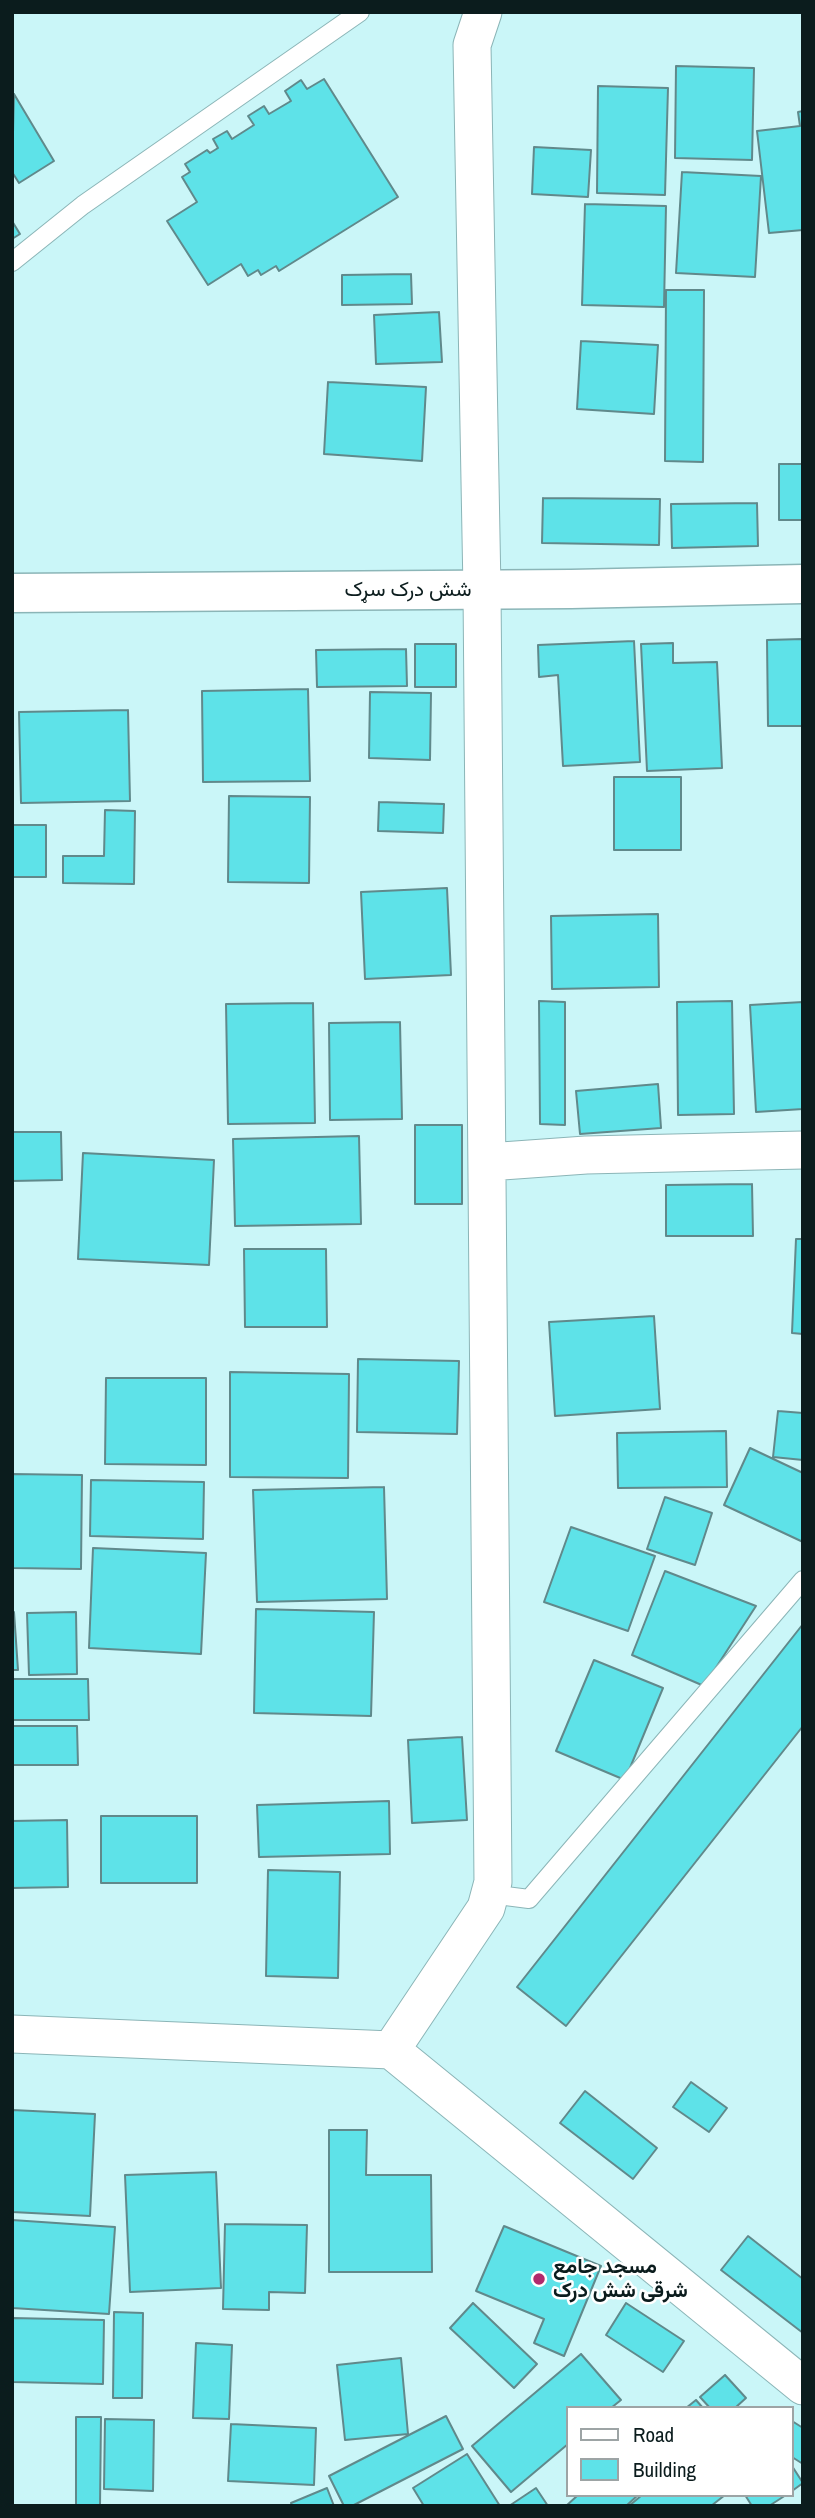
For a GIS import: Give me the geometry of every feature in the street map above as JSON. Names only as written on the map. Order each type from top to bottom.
[{"type":"main road","name":"شش درک سړک","points":[[12,593],[482,590],[803,584]]},
{"type":"street","points":[[391,2050],[486,1908],[493,1882],[482,590],[472,45],[483,12]]},
{"type":"street","points":[[488,1162],[586,1155],[803,1150]]},
{"type":"street","points":[[12,2034],[391,2050],[803,2386]]},
{"type":"lane","points":[[12,262],[83,205],[360,12]]},
{"type":"lane","points":[[490,1894],[529,1899],[803,1580]]},
{"type":"building","points":[[676,66],[754,68],[752,160],[675,158]]},
{"type":"building","points":[[324,79],[398,197],[279,271],[276,266],[261,275],[258,270],[248,276],[241,264],[208,285],[167,221],[197,202],[182,177],[190,172],[185,164],[207,150],[210,153],[218,148],[213,139],[227,131],[232,139],[254,125],[248,116],[264,106],[269,114],[291,101],[285,91],[301,80],[307,89]]},
{"type":"building","points":[[598,86],[668,88],[665,195],[597,193]]},
{"type":"building","points":[[14,94],[54,161],[19,183],[12,172]]},
{"type":"building","points":[[803,111],[803,230],[769,233],[757,131],[800,126],[798,112]]},
{"type":"building","points":[[534,147],[591,150],[588,197],[532,194]]},
{"type":"building","points":[[682,172],[761,176],[755,277],[676,273]]},
{"type":"building","points":[[585,204],[666,206],[664,307],[582,305]]},
{"type":"building","points":[[12,221],[20,234],[12,239]]},
{"type":"building","points":[[411,274],[412,304],[342,305],[342,275]]},
{"type":"building","points":[[666,290],[704,290],[703,462],[665,461]]},
{"type":"building","points":[[439,312],[442,362],[376,364],[374,315]]},
{"type":"building","points":[[581,341],[658,345],[654,414],[577,409]]},
{"type":"building","points":[[328,382],[426,387],[422,461],[324,454]]},
{"type":"building","points":[[779,464],[803,464],[803,520],[779,520]]},
{"type":"building","points":[[543,498],[660,499],[659,545],[542,543]]},
{"type":"building","points":[[757,503],[758,546],[672,548],[671,504]]},
{"type":"building","points":[[803,639],[803,726],[768,726],[767,640]]},
{"type":"building","points":[[634,641],[640,762],[563,766],[558,675],[539,677],[538,645]]},
{"type":"building","points":[[673,643],[673,663],[717,662],[722,768],[647,771],[641,644]]},
{"type":"building","points":[[415,644],[456,644],[456,687],[415,687]]},
{"type":"building","points":[[406,649],[407,686],[317,687],[316,650]]},
{"type":"building","points":[[308,689],[310,781],[203,782],[202,691]]},
{"type":"building","points":[[370,692],[431,693],[430,760],[369,758]]},
{"type":"building","points":[[128,710],[130,801],[21,803],[19,712]]},
{"type":"building","points":[[614,777],[681,777],[681,850],[614,850]]},
{"type":"building","points":[[229,796],[310,797],[309,883],[228,882]]},
{"type":"building","points":[[379,802],[444,804],[443,833],[378,831]]},
{"type":"building","points":[[105,810],[135,811],[134,884],[63,883],[63,856],[104,856]]},
{"type":"building","points":[[12,825],[46,825],[46,877],[12,877]]},
{"type":"building","points":[[447,888],[451,975],[365,979],[361,892]]},
{"type":"building","points":[[658,914],[659,987],[552,989],[551,916]]},
{"type":"building","points":[[539,1001],[565,1002],[565,1125],[540,1124]]},
{"type":"building","points":[[732,1001],[734,1114],[678,1115],[677,1002]]},
{"type":"building","points":[[803,1002],[803,1109],[756,1112],[750,1005]]},
{"type":"building","points":[[313,1003],[315,1123],[228,1124],[226,1004]]},
{"type":"building","points":[[400,1022],[402,1119],[330,1120],[329,1023]]},
{"type":"building","points":[[658,1084],[661,1128],[580,1134],[576,1091]]},
{"type":"building","points":[[415,1125],[462,1125],[462,1204],[415,1204]]},
{"type":"building","points":[[12,1132],[61,1132],[62,1180],[12,1181]]},
{"type":"building","points":[[359,1136],[361,1224],[235,1226],[233,1139]]},
{"type":"building","points":[[83,1153],[214,1160],[209,1265],[78,1259]]},
{"type":"building","points":[[752,1184],[753,1236],[666,1236],[666,1185]]},
{"type":"building","points":[[796,1239],[803,1239],[803,1334],[792,1333]]},
{"type":"building","points":[[244,1249],[326,1249],[327,1327],[245,1327]]},
{"type":"building","points":[[654,1316],[660,1409],[555,1416],[549,1322]]},
{"type":"building","points":[[358,1359],[459,1361],[457,1434],[357,1432]]},
{"type":"building","points":[[230,1372],[349,1374],[348,1478],[230,1477]]},
{"type":"building","points":[[106,1378],[206,1378],[206,1465],[105,1464]]},
{"type":"building","points":[[778,1411],[803,1413],[803,1460],[773,1457]]},
{"type":"building","points":[[726,1431],[727,1487],[618,1488],[617,1433]]},
{"type":"building","points":[[750,1448],[803,1473],[803,1542],[724,1505]]},
{"type":"building","points":[[12,1474],[82,1475],[81,1569],[12,1568]]},
{"type":"building","points":[[91,1480],[204,1482],[203,1539],[90,1536]]},
{"type":"building","points":[[384,1487],[387,1599],[257,1602],[253,1490]]},
{"type":"building","points":[[665,1497],[712,1513],[695,1565],[647,1549]]},
{"type":"building","points":[[571,1527],[655,1556],[628,1631],[544,1602]]},
{"type":"building","points":[[93,1548],[206,1553],[201,1654],[89,1648]]},
{"type":"building","points":[[665,1571],[756,1606],[704,1686],[632,1655]]},
{"type":"building","points":[[256,1609],[374,1612],[371,1716],[254,1713]]},
{"type":"building","points":[[14,1612],[18,1670],[12,1670]]},
{"type":"building","points":[[76,1612],[77,1674],[29,1675],[27,1613]]},
{"type":"building","points":[[803,1624],[803,1726],[566,2026],[517,1987]]},
{"type":"building","points":[[594,1660],[663,1688],[625,1780],[556,1751]]},
{"type":"building","points":[[12,1679],[88,1679],[89,1720],[12,1720]]},
{"type":"building","points":[[12,1726],[77,1726],[78,1765],[12,1765]]},
{"type":"building","points":[[462,1737],[467,1820],[412,1823],[408,1740]]},
{"type":"building","points":[[389,1801],[390,1854],[259,1857],[257,1805]]},
{"type":"building","points":[[101,1816],[197,1816],[197,1883],[101,1883]]},
{"type":"building","points":[[67,1820],[68,1887],[12,1888],[12,1821]]},
{"type":"building","points":[[268,1870],[340,1872],[338,1978],[266,1976]]},
{"type":"building","points":[[691,2082],[727,2108],[709,2132],[673,2107]]},
{"type":"building","points":[[585,2091],[657,2148],[633,2179],[560,2123]]},
{"type":"building","points":[[12,2110],[95,2114],[90,2216],[12,2212]]},
{"type":"building","points":[[329,2130],[367,2130],[366,2175],[431,2175],[432,2272],[329,2272]]},
{"type":"building","points":[[216,2172],[221,2288],[130,2292],[125,2175]]},
{"type":"building","points":[[12,2220],[115,2227],[109,2314],[12,2308]]},
{"type":"building","points":[[225,2224],[307,2225],[305,2293],[269,2292],[269,2310],[223,2309]]},
{"type":"building","name":"مسجد جامع شرقی شش درک","points":[[504,2226],[601,2266],[564,2356],[534,2343],[544,2319],[476,2291]]},
{"type":"building","points":[[748,2236],[803,2279],[803,2333],[721,2270]]},
{"type":"building","points":[[473,2303],[537,2364],[514,2388],[450,2328]]},
{"type":"building","points":[[626,2303],[684,2341],[663,2372],[606,2335]]},
{"type":"building","points":[[114,2312],[143,2313],[142,2398],[113,2398]]},
{"type":"building","points":[[12,2318],[104,2320],[103,2384],[12,2382]]},
{"type":"building","points":[[196,2343],[232,2345],[229,2419],[193,2418]]},
{"type":"building","points":[[581,2354],[621,2400],[614,2406],[566,2406],[566,2446],[511,2492],[472,2446]]},
{"type":"building","points":[[401,2358],[408,2434],[345,2440],[337,2365]]},
{"type":"building","points":[[725,2375],[746,2398],[737,2406],[708,2406],[700,2397]]},
{"type":"building","points":[[696,2400],[701,2406],[688,2406]]},
{"type":"building","points":[[446,2416],[463,2449],[352,2506],[344,2506],[329,2476]]},
{"type":"building","points":[[76,2417],[101,2417],[100,2506],[76,2506]]},
{"type":"building","points":[[105,2419],[154,2420],[153,2491],[104,2489]]},
{"type":"building","points":[[794,2422],[803,2428],[803,2464],[794,2458]]},
{"type":"building","points":[[231,2424],[316,2428],[314,2485],[228,2481]]},
{"type":"building","points":[[467,2454],[500,2506],[424,2506],[413,2488]]},
{"type":"building","points":[[794,2469],[803,2483],[794,2490]]},
{"type":"building","points":[[327,2488],[334,2506],[292,2506],[291,2503]]},
{"type":"building","points":[[536,2488],[548,2506],[509,2506]]},
{"type":"building","points":[[576,2497],[636,2497],[626,2506],[566,2506]]},
{"type":"building","points":[[640,2497],[722,2497],[711,2506],[629,2506]]},
{"type":"building","points":[[746,2497],[783,2497],[769,2506],[752,2506]]},
{"type":"place","name":"مسجد جامع شرقی شش درک","points":[[539,2279]]}]
